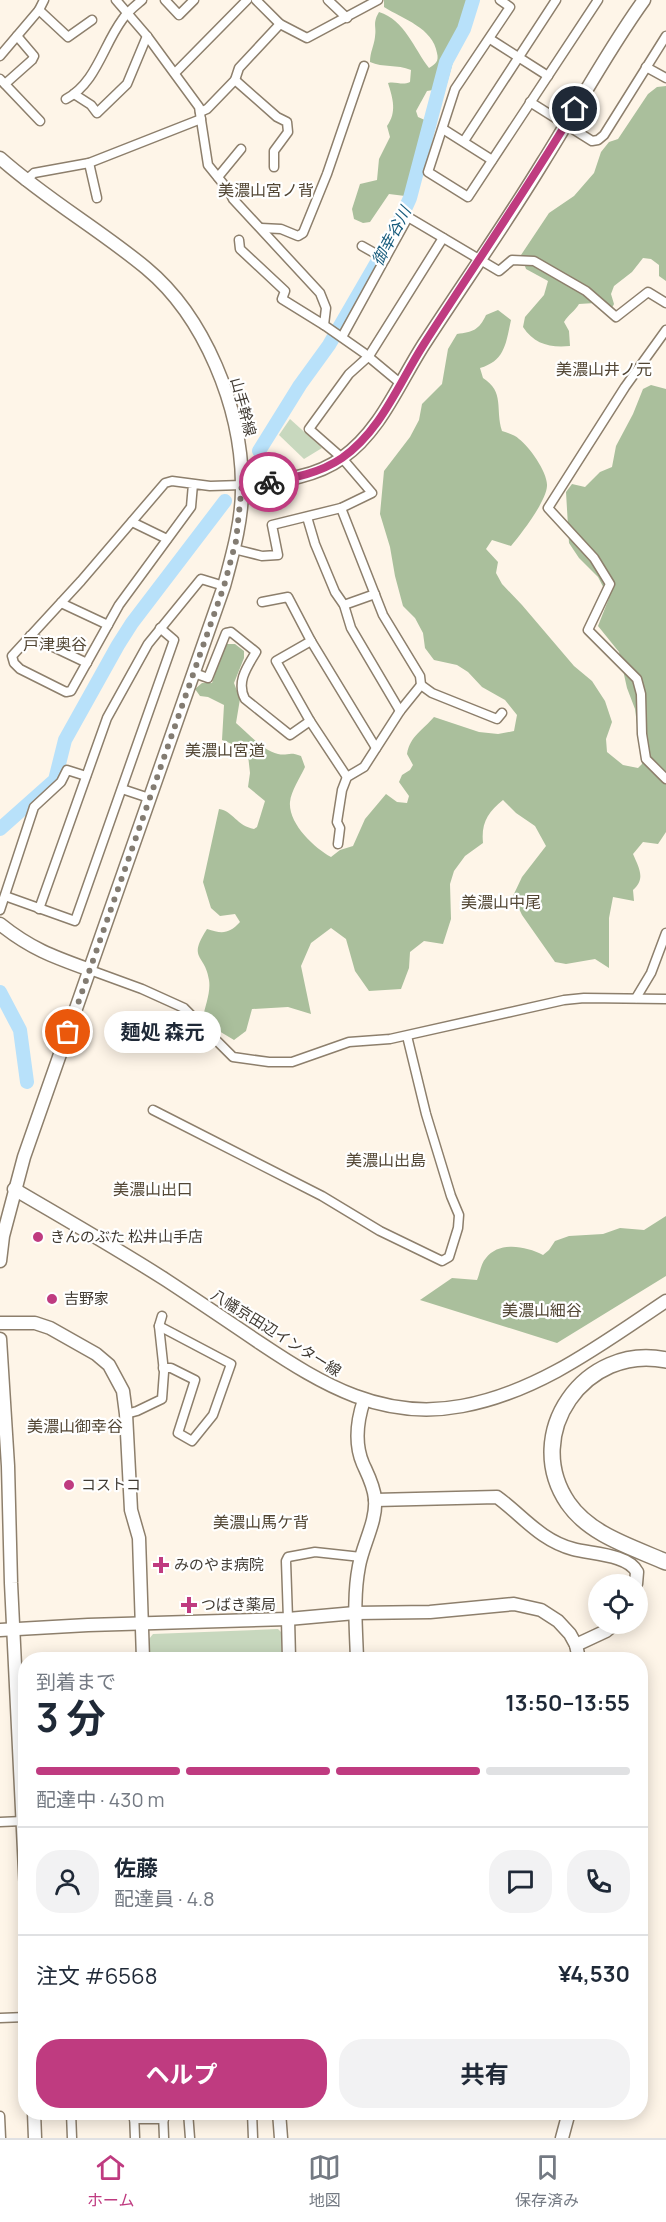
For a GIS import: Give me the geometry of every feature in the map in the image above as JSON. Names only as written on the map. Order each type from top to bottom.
[{"type":"highway","points":[[666,1360],[624,1360],[594,1373],[579,1385],[569,1399],[560,1416],[553,1450],[554,1468],[559,1487],[569,1504],[582,1519],[599,1531],[666,1562]]},
{"type":"street","points":[[0,56],[39,10],[44,0]]},
{"type":"street","points":[[116,0],[147,36],[199,107],[208,165],[233,199],[320,293],[334,332]]},
{"type":"street","points":[[142,0],[123,17],[95,71],[70,97],[91,105],[97,113],[127,84],[147,36]]},
{"type":"street","points":[[165,0],[179,15],[195,0]]},
{"type":"street","points":[[175,73],[248,0]]},
{"type":"street","points":[[256,0],[280,24],[307,38],[378,0]]},
{"type":"street","points":[[328,0],[347,18]]},
{"type":"street","points":[[501,0],[512,3],[455,89],[428,172],[468,197],[598,0]]},
{"type":"street","points":[[464,141],[556,0]]},
{"type":"street","points":[[193,484],[191,507],[119,605],[71,691],[66,692],[20,669],[14,663],[12,656],[165,483],[172,481],[210,486],[303,476],[342,458],[366,437],[542,164],[640,1]]},
{"type":"street","points":[[39,10],[69,37],[92,20]]},
{"type":"street","points":[[25,181],[34,173],[88,163],[200,116],[235,80],[239,68],[280,24]]},
{"type":"street","points":[[17,36],[34,56],[32,60],[2,82],[40,121]]},
{"type":"street","points":[[530,102],[592,141],[598,140],[604,135],[666,36]]},
{"type":"street","points":[[490,39],[548,76]]},
{"type":"street","points":[[261,228],[281,229],[298,237],[303,234],[327,174],[364,66]]},
{"type":"street","points":[[646,67],[666,78]]},
{"type":"street","points":[[235,80],[277,117],[287,122],[288,132],[274,151],[274,167]]},
{"type":"street","points":[[443,129],[492,160]]},
{"type":"street","points":[[218,177],[241,149]]},
{"type":"street","name":"山手幹線","points":[[0,158],[25,181],[148,270],[174,297],[212,355],[230,408],[238,446],[242,484],[234,549],[224,586],[24,1157],[3,1236],[0,1261]]},
{"type":"street","points":[[88,163],[97,198]]},
{"type":"street","points":[[334,332],[408,217],[499,271],[512,260],[534,261],[586,291],[616,317],[648,292],[666,303]]},
{"type":"street","points":[[234,549],[262,556],[278,555],[272,525],[341,508],[372,493],[342,458],[309,429],[349,374],[369,356],[443,238]]},
{"type":"street","points":[[239,240],[240,249],[285,291],[282,299],[369,356],[400,383]]},
{"type":"street","points":[[362,246],[382,257]]},
{"type":"street","points":[[666,330],[625,387],[548,508],[594,558],[610,584],[588,630],[637,679],[641,694],[642,734],[646,759],[666,779]]},
{"type":"street","points":[[338,844],[340,828],[337,822],[342,790],[347,777],[364,767],[400,711],[421,685],[420,676],[383,615],[341,508]]},
{"type":"street","points":[[307,517],[315,544],[335,592],[344,605],[351,628],[400,711]]},
{"type":"street","points":[[132,522],[168,539]]},
{"type":"street","points":[[39,909],[107,718],[148,644],[201,579],[224,586]]},
{"type":"street","points":[[344,605],[375,594]]},
{"type":"street","points":[[262,602],[288,597],[311,641],[376,748]]},
{"type":"street","points":[[61,603],[108,625]]},
{"type":"street","points":[[5,896],[75,921],[174,640],[160,628]]},
{"type":"street","points":[[194,674],[208,678],[226,633],[231,632],[256,652],[244,671],[241,691],[245,699],[290,735],[310,721]]},
{"type":"street","points":[[30,636],[87,663]]},
{"type":"street","points":[[311,641],[276,661],[310,721],[347,777]]},
{"type":"street","points":[[421,685],[432,693],[497,718],[502,713]]},
{"type":"street","points":[[0,910],[34,807],[61,782],[67,770],[86,776]]},
{"type":"street","points":[[122,789],[149,798]]},
{"type":"street","points":[[0,924],[38,951],[142,989],[184,1008],[233,1057],[269,1062],[292,1062],[349,1042],[407,1036],[564,1000],[584,998],[666,999]]},
{"type":"street","points":[[636,998],[651,973],[666,933]]},
{"type":"street","points":[[153,1110],[322,1196],[380,1231],[442,1261],[449,1257],[458,1228],[459,1215],[426,1114],[407,1036]]},
{"type":"street","name":"八幡京田辺インター線","points":[[14,1190],[97,1237],[306,1373],[364,1400],[406,1408],[444,1408],[482,1402],[537,1381],[594,1349],[666,1300]]},
{"type":"street","points":[[126,1414],[162,1399],[163,1368],[159,1326],[162,1316]]},
{"type":"street","points":[[0,1323],[35,1323],[50,1328],[96,1354],[109,1365],[123,1391],[131,1510],[139,1538],[143,1652]]},
{"type":"street","points":[[159,1326],[231,1364],[213,1415],[192,1441],[178,1433],[195,1380],[171,1368],[163,1368]]},
{"type":"street","points":[[0,1339],[4,1466],[18,1706]]},
{"type":"street","points":[[357,1652],[355,1613],[361,1557],[372,1520],[375,1500],[358,1445],[358,1423],[364,1400]]},
{"type":"street","points":[[375,1500],[497,1497],[530,1527],[556,1543],[574,1550],[609,1556],[631,1564],[637,1574]]},
{"type":"street","points":[[289,1652],[286,1561],[288,1557],[315,1552],[361,1557]]},
{"type":"street","points":[[0,1630],[288,1619],[355,1613],[430,1612],[522,1604],[550,1615],[564,1627],[576,1645],[578,1652]]},
{"type":"street","points":[[576,1645],[600,1634]]},
{"type":"street","points":[[0,1822],[18,1821]]},
{"type":"street","points":[[0,2018],[18,2017]]},
{"type":"street","points":[[0,2116],[1,2138]]},
{"type":"street","points":[[34,2120],[35,2138]]},
{"type":"street","points":[[71,2120],[72,2138]]},
{"type":"street","points":[[134,2120],[135,2138]]},
{"type":"street","points":[[164,2120],[164,2138]]},
{"type":"street","points":[[189,2120],[190,2138]]},
{"type":"street","points":[[252,2120],[253,2138]]},
{"type":"street","points":[[280,2120],[281,2138]]},
{"type":"street","points":[[562,2138],[567,2120]]},
{"type":"green space","points":[[384,0],[468,0],[453,42],[453,62],[444,94],[433,90],[427,91],[416,111],[418,117],[436,125],[427,158],[405,196],[389,194],[370,222],[363,223],[354,219],[352,209],[360,184],[377,180],[379,159],[390,137],[387,126],[392,116],[393,105],[388,83],[410,82],[411,70],[370,62],[375,37],[375,22],[379,12],[396,21],[429,68],[438,58],[430,37],[416,25],[384,7]]},
{"type":"green space","points":[[666,86],[666,281],[659,276],[659,265],[651,259],[643,258],[632,272],[614,286],[611,294],[614,304],[612,308],[595,303],[579,304],[567,317],[564,322],[569,331],[570,346],[543,344],[527,333],[523,327],[525,317],[544,295],[548,281],[526,269],[521,255],[549,213],[574,196],[594,173],[601,152],[609,142],[618,139],[648,94],[657,87]]},
{"type":"green space","points":[[498,310],[511,320],[506,343],[495,361],[480,368],[483,378],[490,383],[497,395],[502,431],[516,436],[528,447],[541,467],[547,486],[538,509],[511,546],[492,540],[486,549],[498,562],[496,573],[502,584],[574,666],[592,681],[605,701],[612,722],[606,739],[607,752],[623,765],[638,768],[642,764],[635,709],[627,688],[619,652],[598,626],[609,598],[598,577],[579,558],[569,543],[566,492],[572,484],[585,487],[600,472],[612,467],[616,446],[643,389],[651,385],[666,389],[666,832],[658,844],[643,842],[633,854],[640,877],[633,890],[634,901],[613,897],[609,918],[609,968],[595,959],[566,964],[555,962],[522,915],[513,896],[522,877],[546,846],[535,826],[516,813],[503,800],[493,809],[484,824],[483,843],[465,856],[454,871],[450,884],[451,919],[443,944],[424,941],[410,952],[409,968],[401,989],[369,991],[355,971],[346,939],[331,928],[311,943],[301,966],[311,1014],[288,1007],[252,1009],[246,1031],[234,1040],[203,1017],[209,985],[207,971],[199,956],[198,946],[207,929],[225,932],[240,922],[235,914],[220,916],[211,908],[203,882],[219,809],[224,810],[243,825],[254,829],[257,827],[265,801],[248,787],[250,773],[248,755],[237,746],[222,740],[224,705],[208,697],[200,696],[195,689],[202,683],[212,683],[225,644],[235,644],[244,651],[244,658],[234,683],[240,699],[236,723],[272,752],[301,756],[305,767],[292,793],[290,810],[303,834],[317,848],[331,857],[340,850],[353,846],[365,819],[386,794],[397,802],[407,803],[409,796],[399,782],[402,775],[413,765],[407,754],[411,742],[434,717],[479,732],[498,734],[514,731],[517,715],[505,700],[482,687],[468,672],[457,665],[434,660],[425,648],[423,633],[415,618],[403,606],[380,514],[384,471],[410,437],[419,420],[422,404],[442,384],[448,349],[457,334],[475,329],[486,315]]},
{"type":"green space","points":[[290,419],[322,448],[304,459],[279,435]]},
{"type":"green space","points":[[666,1216],[666,1276],[557,1343],[420,1300],[452,1278],[477,1280],[484,1260],[498,1249],[513,1247],[529,1249],[543,1255],[555,1241],[569,1236],[603,1234],[620,1228],[644,1230]]},
{"type":"green space","points":[[278,1629],[281,1632],[282,1652],[150,1652],[149,1639],[153,1634]]},
{"type":"waterway","name":"御幸谷川","points":[[259,451],[300,385],[329,345],[395,231],[410,198],[446,62],[464,29],[473,0]]},
{"type":"waterway","points":[[0,829],[55,780],[65,740],[118,645],[132,623],[225,501]]},
{"type":"waterway","points":[[0,992],[20,1030],[27,1082]]},
{"type":"way so far","points":[[68,1032],[224,586],[236,541],[242,484],[269,482]]},
{"type":"place","name":"麺処 森元","points":[[68,1032]]},
{"type":"place","name":"きんのぶた 松井山手店","points":[[38,1237]]},
{"type":"place","name":"吉野家","points":[[52,1299]]},
{"type":"place","name":"コストコ","points":[[69,1485]]},
{"type":"place","name":"みのやま病院","points":[[161,1565]]},
{"type":"place","name":"つばき薬局","points":[[189,1605]]},
{"type":"district","name":"美濃山宮ノ背","points":[[266,190]]},
{"type":"district","name":"美濃山井ノ元","points":[[604,369]]},
{"type":"district","name":"戸津奥谷","points":[[55,644]]},
{"type":"district","name":"美濃山宮道","points":[[225,750]]},
{"type":"district","name":"美濃山中尾","points":[[501,902]]},
{"type":"district","name":"美濃山出島","points":[[386,1160]]},
{"type":"district","name":"美濃山出口","points":[[153,1189]]},
{"type":"district","name":"美濃山細谷","points":[[542,1310]]},
{"type":"district","name":"美濃山御幸谷","points":[[75,1426]]},
{"type":"district","name":"美濃山馬ケ背","points":[[261,1522]]},
{"type":"route","points":[[269,482],[303,476],[324,468],[342,458],[366,437],[386,409],[417,355],[542,164],[575,109]]}]
